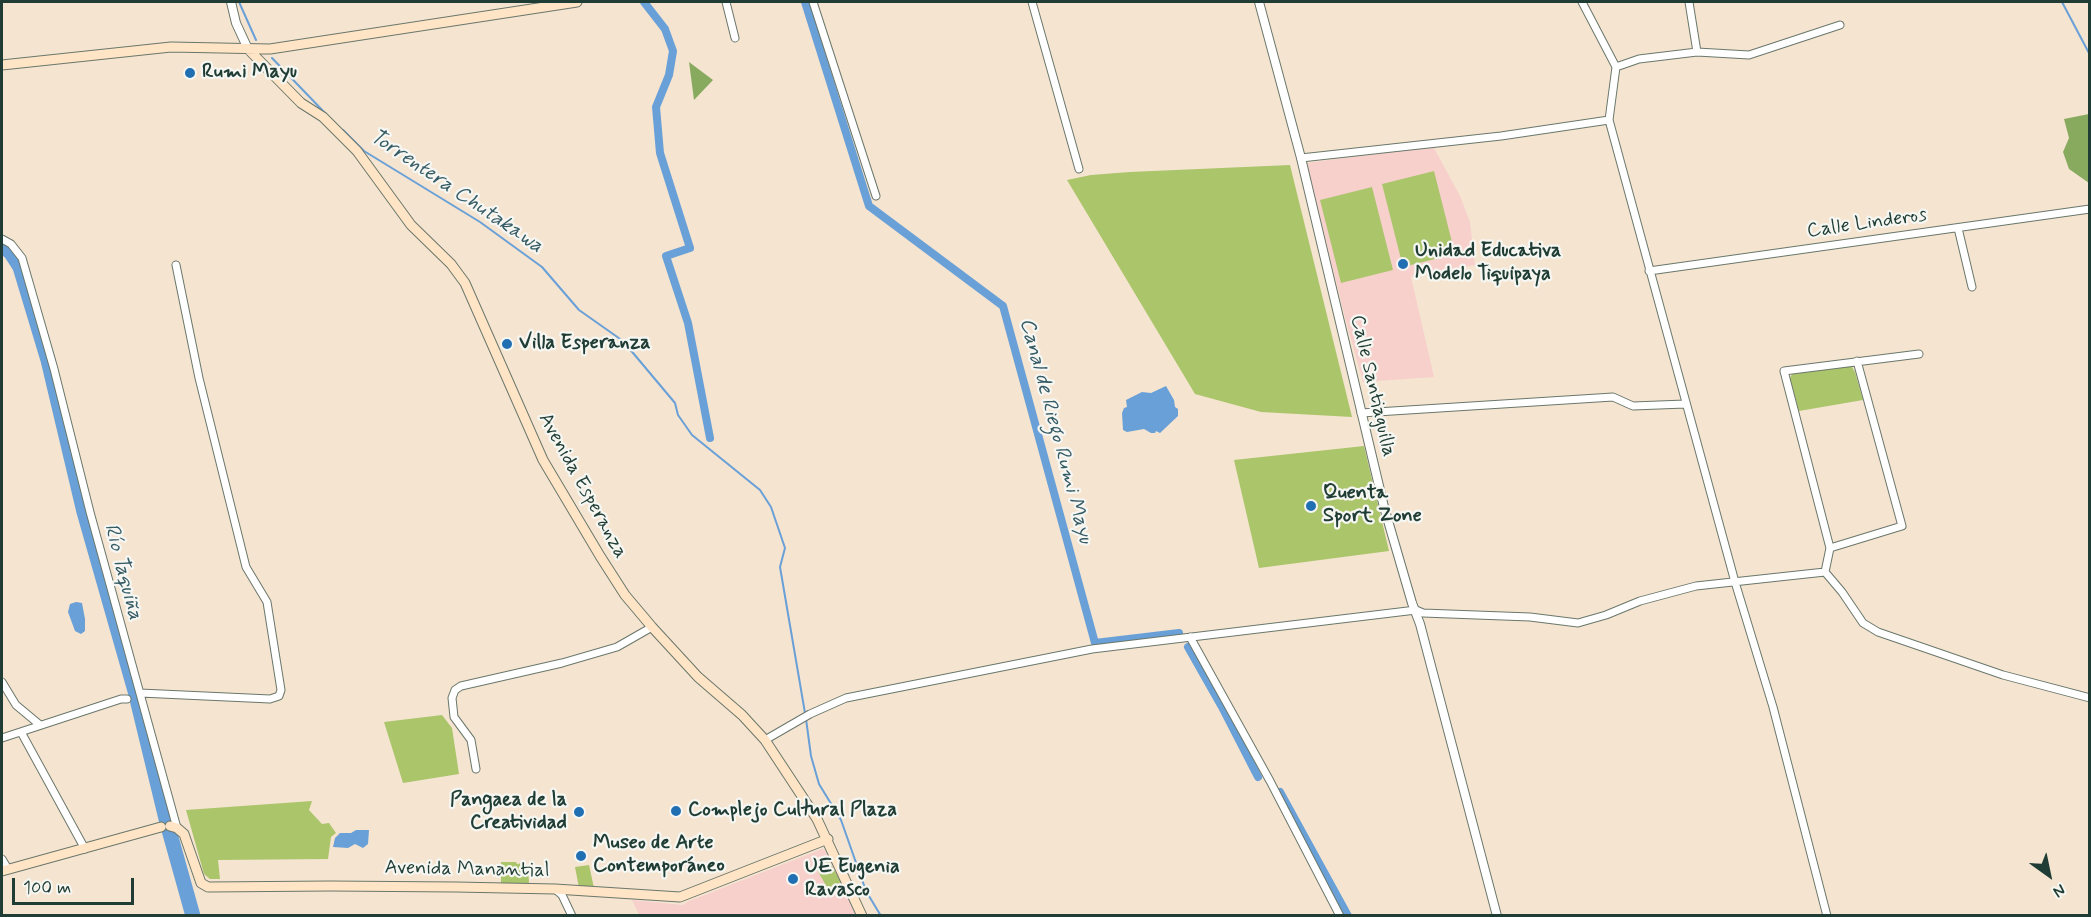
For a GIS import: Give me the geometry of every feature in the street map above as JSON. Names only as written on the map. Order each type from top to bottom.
[{"type":"main road","points":[[2,65],[171,47],[270,49],[577,2]]},
{"type":"main road","name":"Avenida Esperanza","points":[[252,50],[301,103],[322,117],[357,151],[411,225],[451,264],[465,283],[543,460],[625,595],[698,677],[742,715],[765,740],[818,819],[862,915]]},
{"type":"main road","points":[[5,870],[168,827]]},
{"type":"main road","name":"Avenida Manantial","points":[[168,827],[186,838],[201,883],[208,887],[555,889],[680,897],[828,839]]},
{"type":"street","points":[[231,2],[239,31],[252,50]]},
{"type":"street","points":[[726,2],[735,38]]},
{"type":"street","points":[[813,2],[876,196]]},
{"type":"street","points":[[1032,2],[1079,169]]},
{"type":"street","name":"Calle Santiaguilla","points":[[1259,2],[1301,158],[1384,507],[1416,610],[1497,915]]},
{"type":"street","points":[[1582,2],[1616,67],[1609,120],[1685,404],[1773,707],[1827,915]]},
{"type":"street","points":[[1689,2],[1697,52]]},
{"type":"street","points":[[1616,67],[1639,58],[1697,52],[1749,55],[1840,25]]},
{"type":"street","points":[[1301,158],[1501,136],[1609,120]]},
{"type":"street","name":"Calle Linderos","points":[[1649,272],[2090,209]]},
{"type":"street","points":[[1958,228],[1972,287]]},
{"type":"street","points":[[2,239],[11,244],[22,258],[54,369],[93,524],[140,693],[168,827]]},
{"type":"street","points":[[140,693],[270,699],[279,696],[280,690],[267,602],[246,567],[202,389],[176,265]]},
{"type":"street","points":[[1825,572],[1830,548],[1784,371],[1919,354]]},
{"type":"street","points":[[1830,548],[1902,526],[1857,362]]},
{"type":"street","points":[[1361,413],[1613,397],[1633,406],[1685,404]]},
{"type":"street","points":[[765,740],[808,715],[846,698],[1092,649],[1416,610],[1423,613],[1530,616],[1578,623],[1640,601],[1696,586],[1825,572]]},
{"type":"street","points":[[1825,572],[1863,623],[1878,632],[2003,675],[2090,698]]},
{"type":"street","points":[[476,769],[471,740],[454,717],[452,698],[455,690],[461,686],[562,663],[617,647],[652,627]]},
{"type":"street","points":[[1190,637],[1270,781],[1339,915],[1330,915]]},
{"type":"street","points":[[2,682],[16,705],[40,725]]},
{"type":"street","points":[[2,738],[127,699]]},
{"type":"street","points":[[21,732],[85,849]]},
{"type":"street","points":[[2,860],[5,870]]},
{"type":"street","points":[[555,889],[562,896],[572,915]]},
{"type":"shaded area","name":"Unidad Educativa Modelo Tiquipaya","points":[[1433,146],[1460,196],[1470,222],[1475,265],[1411,277],[1434,377],[1363,382],[1307,163]]},
{"type":"shaded area","name":"UE Eugenia Ravasco","points":[[822,849],[828,851],[858,915],[639,915],[632,900],[683,905]]},
{"type":"green space","points":[[689,62],[713,80],[694,100]]},
{"type":"green space","points":[[2089,114],[2089,183],[2069,169],[2063,152],[2069,138],[2064,119]]},
{"type":"green space","points":[[1290,165],[1352,417],[1261,412],[1195,394],[1067,180],[1091,175],[1130,172]]},
{"type":"green space","points":[[1434,171],[1455,254],[1403,267],[1382,184]]},
{"type":"green space","points":[[1372,187],[1393,270],[1341,283],[1320,200]]},
{"type":"green space","points":[[1852,367],[1855,372],[1863,400],[1799,411],[1790,378],[1792,374]]},
{"type":"green space","name":"Quenta Sport Zone","points":[[1364,446],[1389,551],[1259,568],[1234,460]]},
{"type":"green space","points":[[442,715],[452,728],[459,774],[403,783],[384,722]]},
{"type":"green space","points":[[312,801],[309,810],[322,824],[329,823],[336,833],[331,837],[328,859],[218,860],[220,879],[210,879],[204,874],[186,810]]},
{"type":"green space","points":[[829,861],[841,882],[828,889],[816,868]]},
{"type":"green space","points":[[501,862],[523,863],[528,867],[529,883],[501,883]]},
{"type":"green space","points":[[589,865],[594,888],[579,888],[575,867]]},
{"type":"water","points":[[1166,386],[1178,409],[1178,416],[1160,433],[1156,431],[1151,433],[1144,429],[1127,432],[1123,430],[1122,413],[1127,407],[1126,400],[1142,392],[1151,393]]},
{"type":"water","points":[[82,603],[85,619],[85,631],[81,634],[75,631],[68,612],[70,604]]},
{"type":"water","points":[[356,830],[369,830],[368,844],[363,848],[355,844],[348,848],[333,847],[335,838],[340,833],[351,833]]},
{"type":"waterway","name":"Torrentera Chutakawa","points":[[239,2],[256,40]]},
{"type":"waterway","points":[[644,2],[665,29],[673,51],[669,75],[656,107],[660,153],[690,248],[666,256],[688,323],[710,438]]},
{"type":"waterway","name":"Canal de Riego Rumi Mayu","points":[[805,2],[869,206],[1003,306],[1095,643],[1179,633]]},
{"type":"waterway","points":[[2062,2],[2090,55]]},
{"type":"waterway","name":"Torrentera Chutakawa","points":[[272,58],[326,114]]},
{"type":"waterway","name":"Torrentera Chutakawa","points":[[343,130],[364,151],[480,222],[542,267],[579,310],[623,341],[675,403],[678,415],[692,435],[760,490],[771,507],[785,548],[780,567],[805,713]]},
{"type":"waterway","name":"Río Taquiña","points":[[2,245],[11,253],[20,267],[48,360],[84,512],[135,691],[167,823],[193,916]]},
{"type":"waterway","name":"Canal de Riego Rumi Mayu","points":[[1188,647],[1258,777]]},
{"type":"waterway","name":"Torrentera Chutakawa","points":[[806,719],[811,756],[819,784],[841,820],[866,891],[881,916]]},
{"type":"waterway","name":"Canal de Riego Rumi Mayu","points":[[1280,792],[1348,916]]},
{"type":"place","name":"Rumi Mayu","points":[[190,73]]},
{"type":"place","name":"Unidad Educativa Modelo Tiquipaya","points":[[1403,264]]},
{"type":"place","name":"Villa Esperanza","points":[[507,344]]},
{"type":"place","name":"Quenta Sport Zone","points":[[1311,506]]},
{"type":"place","name":"Complejo Cultural Plaza","points":[[676,811]]},
{"type":"place","name":"Pangaea de la Creatividad","points":[[579,812]]},
{"type":"place","name":"Museo de Arte Contemporáneo","points":[[581,856]]},
{"type":"place","name":"UE Eugenia Ravasco","points":[[793,879]]}]
